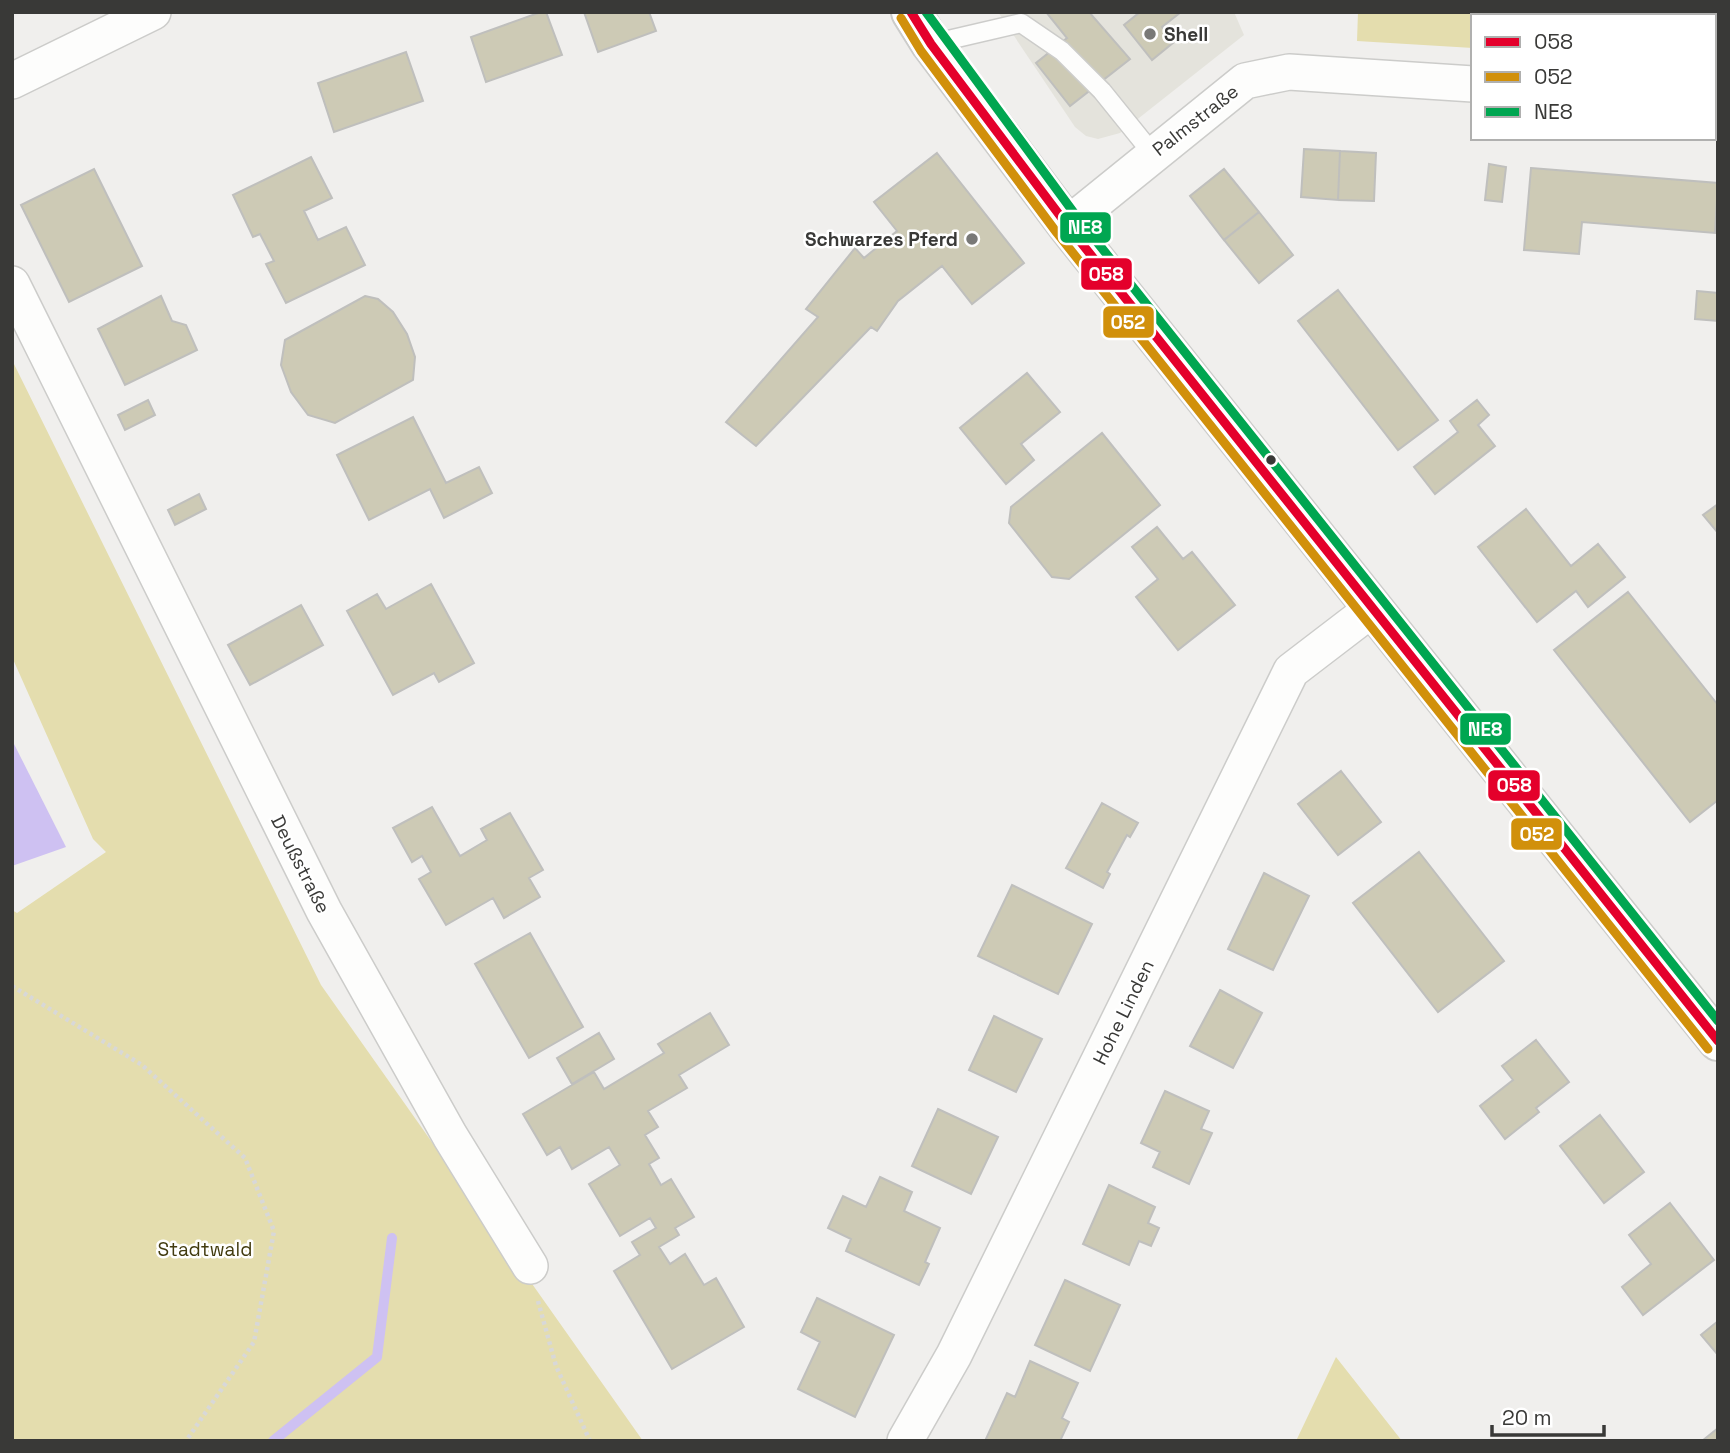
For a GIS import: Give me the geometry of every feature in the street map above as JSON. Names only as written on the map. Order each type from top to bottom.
[{"type":"main road","points":[[911,12],[931,44],[1067,225],[1718,1041]]},
{"type":"street","points":[[12,81],[153,12]]},
{"type":"street","name":"Palmstraße","points":[[1067,225],[1152,153],[1245,81],[1289,72],[1471,84]]},
{"type":"street","name":"Deußstraße","points":[[12,284],[324,911],[450,1136],[530,1266]]},
{"type":"street","name":"Hohe Linden","points":[[905,1441],[954,1355],[1291,671],[1372,609]]},
{"type":"lane","points":[[931,44],[1021,23],[1062,51],[1102,91],[1152,153]]},
{"type":"path","points":[[12,986],[142,1065],[245,1158],[274,1231],[254,1342],[186,1441]]},
{"type":"path","points":[[530,1266],[556,1366],[590,1441]]},
{"type":"shaded area","points":[[998,12],[1234,12],[1244,35],[1120,133],[1098,139],[1086,136],[1075,127]]},
{"type":"shaded area","points":[[12,740],[66,847],[12,866]]},
{"type":"green space","points":[[1358,12],[1718,12],[1718,63],[1716,14],[1471,14],[1471,48],[1357,41]]},
{"type":"green space","name":"Stadtwald","points":[[12,360],[321,985],[643,1441],[12,1441],[12,910],[17,913],[106,852],[93,839],[12,657]]},
{"type":"green space","points":[[1336,1357],[1402,1441],[1296,1441]]},
{"type":"building","points":[[546,12],[562,55],[486,82],[471,37]]},
{"type":"building","points":[[584,12],[649,12],[656,31],[598,52]]},
{"type":"building","points":[[1046,12],[1089,12],[1130,59],[1070,106],[1036,63],[1067,38]]},
{"type":"building","points":[[1140,12],[1181,12],[1162,27],[1174,42],[1152,60],[1124,25]]},
{"type":"building","points":[[1718,12],[1717,30],[1716,14],[1567,14]]},
{"type":"building","points":[[406,52],[423,101],[334,132],[318,83]]},
{"type":"building","points":[[1304,149],[1340,151],[1338,200],[1301,197]]},
{"type":"building","points":[[1340,151],[1376,153],[1374,201],[1338,200]]},
{"type":"building","points":[[937,153],[1024,263],[972,304],[942,266],[898,301],[877,331],[871,327],[756,446],[726,422],[818,317],[806,309],[855,248],[864,258],[897,231],[874,202]]},
{"type":"building","points":[[311,157],[332,198],[304,211],[318,240],[346,227],[365,265],[286,303],[266,264],[274,261],[260,234],[253,237],[233,195]]},
{"type":"building","points":[[1489,164],[1506,167],[1502,202],[1485,200]]},
{"type":"building","points":[[1531,168],[1718,183],[1715,233],[1582,222],[1579,254],[1524,250]]},
{"type":"building","points":[[94,169],[142,266],[69,302],[21,205]]},
{"type":"building","points":[[1224,169],[1259,212],[1224,240],[1190,196]]},
{"type":"building","points":[[1259,212],[1293,255],[1259,283],[1224,240]]},
{"type":"building","points":[[1338,290],[1438,420],[1398,450],[1298,321]]},
{"type":"building","points":[[1697,291],[1718,293],[1718,321],[1695,319]]},
{"type":"building","points":[[161,296],[172,321],[186,325],[197,350],[125,385],[98,329]]},
{"type":"building","points":[[365,296],[378,299],[393,312],[407,334],[415,357],[413,380],[335,423],[308,415],[291,392],[281,365],[285,340]]},
{"type":"building","points":[[1027,373],[1060,412],[1021,444],[1034,460],[1006,484],[960,428]]},
{"type":"building","points":[[148,400],[155,415],[125,430],[118,415]]},
{"type":"building","points":[[1477,400],[1489,415],[1478,425],[1495,446],[1435,494],[1414,467],[1458,432],[1450,421]]},
{"type":"building","points":[[413,417],[446,483],[479,467],[492,493],[444,518],[430,489],[369,520],[337,455]]},
{"type":"building","points":[[1102,433],[1160,505],[1069,579],[1052,577],[1009,523],[1011,507]]},
{"type":"building","points":[[199,494],[206,509],[175,525],[168,510]]},
{"type":"building","points":[[1718,504],[1718,533],[1703,515]]},
{"type":"building","points":[[1526,509],[1571,566],[1598,544],[1625,577],[1588,607],[1576,591],[1537,622],[1478,547]]},
{"type":"building","points":[[1157,527],[1183,559],[1192,552],[1235,605],[1178,650],[1136,597],[1158,579],[1132,547]]},
{"type":"building","points":[[431,584],[474,663],[439,682],[434,673],[393,695],[347,611],[377,594],[386,609]]},
{"type":"building","points":[[1628,592],[1718,705],[1718,800],[1690,822],[1554,650]]},
{"type":"building","points":[[301,605],[323,645],[250,685],[228,645]]},
{"type":"building","points":[[1341,771],[1381,822],[1338,855],[1298,804]]},
{"type":"building","points":[[1102,803],[1138,823],[1130,837],[1127,835],[1107,872],[1110,874],[1103,888],[1066,868]]},
{"type":"building","points":[[432,807],[460,856],[487,840],[481,829],[510,813],[543,870],[529,878],[540,897],[504,918],[493,898],[446,925],[419,879],[431,872],[422,856],[412,862],[393,828]]},
{"type":"building","points":[[1419,852],[1504,961],[1438,1012],[1353,903]]},
{"type":"building","points":[[1264,873],[1309,896],[1273,970],[1228,949]]},
{"type":"building","points":[[1012,885],[1092,924],[1058,994],[978,956]]},
{"type":"building","points":[[530,933],[583,1027],[529,1058],[475,964]]},
{"type":"building","points":[[1220,990],[1262,1013],[1233,1068],[1190,1046]]},
{"type":"building","points":[[710,1013],[729,1045],[679,1075],[687,1088],[648,1111],[658,1127],[645,1135],[659,1158],[649,1164],[661,1185],[671,1179],[694,1217],[675,1228],[679,1235],[659,1247],[670,1264],[685,1254],[704,1285],[716,1278],[744,1327],[672,1369],[614,1271],[640,1255],[632,1242],[656,1228],[650,1218],[620,1236],[589,1184],[620,1165],[609,1147],[572,1169],[560,1147],[547,1155],[523,1114],[594,1072],[604,1089],[664,1053],[658,1044]]},
{"type":"building","points":[[994,1016],[1042,1039],[1016,1092],[969,1070]]},
{"type":"building","points":[[599,1033],[614,1059],[572,1084],[557,1058]]},
{"type":"building","points":[[1536,1040],[1569,1082],[1536,1108],[1539,1112],[1505,1139],[1480,1106],[1513,1080],[1502,1066]]},
{"type":"building","points":[[1165,1091],[1209,1111],[1201,1129],[1212,1133],[1189,1184],[1153,1167],[1160,1152],[1141,1143]]},
{"type":"building","points":[[938,1109],[998,1137],[971,1194],[912,1166]]},
{"type":"building","points":[[1600,1115],[1644,1172],[1604,1203],[1560,1146]]},
{"type":"building","points":[[880,1177],[912,1192],[904,1211],[940,1228],[925,1262],[929,1264],[919,1285],[846,1251],[851,1239],[828,1228],[843,1196],[866,1207]]},
{"type":"building","points":[[1109,1185],[1155,1207],[1148,1223],[1159,1228],[1151,1246],[1139,1241],[1129,1265],[1083,1244]]},
{"type":"building","points":[[1670,1203],[1714,1260],[1643,1315],[1622,1287],[1651,1264],[1629,1235]]},
{"type":"building","points":[[1065,1280],[1120,1305],[1090,1371],[1035,1345]]},
{"type":"building","points":[[817,1298],[894,1335],[855,1417],[798,1389],[820,1342],[801,1332]]},
{"type":"building","points":[[1718,1321],[1718,1355],[1701,1335]]},
{"type":"building","points":[[1030,1361],[1078,1383],[1062,1418],[1069,1422],[1060,1441],[985,1441],[1007,1393],[1015,1397]]},
{"type":"building","points":[[1718,1428],[1718,1441],[1702,1441]]},
{"type":"waterway","points":[[273,1441],[377,1357],[392,1238]]},
{"type":"transit line","name":"058","points":[[911,12],[931,44],[1067,225],[1718,1041]]},
{"type":"transit line","name":"NE8","points":[[926,12],[1077,217],[1718,1021]]},
{"type":"transit line","name":"052","points":[[901,18],[921,51],[1057,233],[1708,1049]]},
{"type":"place","name":"Shell","points":[[1150,34]]},
{"type":"place","name":"Schwarzes Pferd","points":[[972,239]]}]
